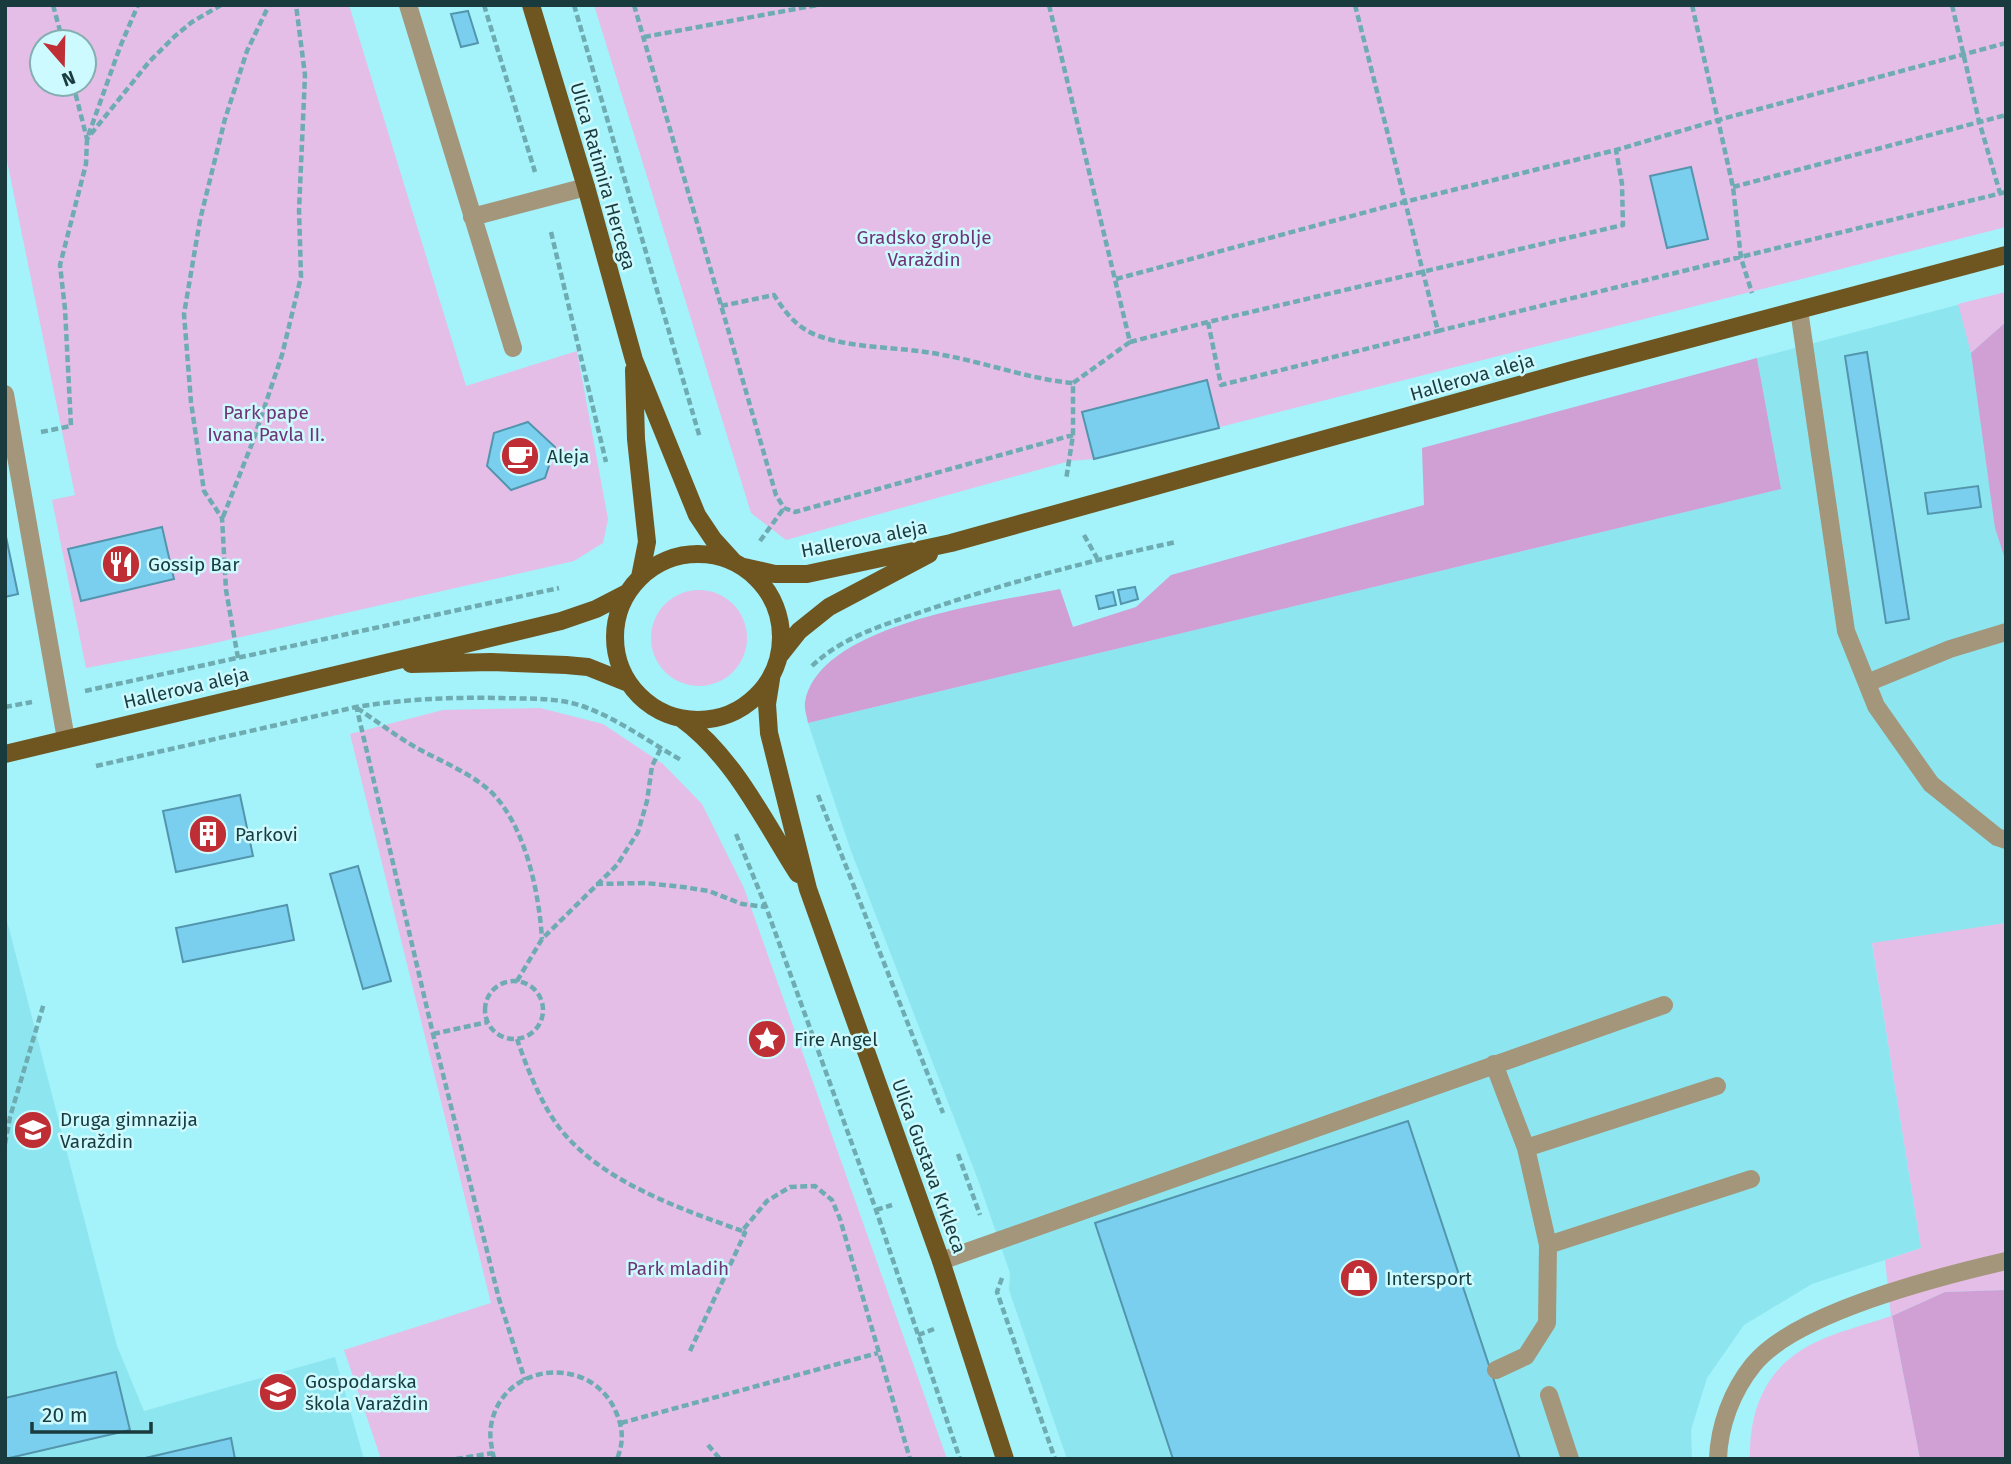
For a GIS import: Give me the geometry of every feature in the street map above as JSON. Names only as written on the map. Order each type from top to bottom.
[{"type":"main road","name":"Ulica Ratimira Hercega","points":[[531,5],[586,187],[634,360],[697,516],[713,540],[738,564]]},
{"type":"main road","name":"Hallerova aleja","points":[[738,564],[775,574],[807,573],[951,542],[1573,370],[2006,255]]},
{"type":"main road","name":"Ulica Ratimira Hercega","points":[[634,360],[636,439],[647,542],[640,577]]},
{"type":"main road","name":"Hallerova aleja","points":[[780,655],[799,631],[829,607],[951,542]]},
{"type":"main road","points":[[709,554],[738,564],[762,583],[776,605],[782,629],[780,655],[771,679],[754,699],[733,712],[708,719],[682,719],[661,712],[643,699],[628,682],[618,662],[614,638],[617,615],[626,593],[640,577],[660,563],[684,555],[709,554]]},
{"type":"main road","name":"Hallerova aleja","points":[[5,754],[561,621],[596,609],[626,593]]},
{"type":"main road","name":"Hallerova aleja","points":[[376,666],[491,662],[566,665],[588,667],[628,682]]},
{"type":"main road","name":"Ulica Gustava Krkleca","points":[[771,679],[767,704],[769,733],[808,889],[940,1261],[1005,1459]]},
{"type":"main road","name":"Ulica Gustava Krkleca","points":[[682,719],[703,734],[720,753],[808,889]]},
{"type":"street","points":[[408,5],[513,348]]},
{"type":"street","points":[[472,216],[586,187]]},
{"type":"street","points":[[1799,310],[1846,631],[1876,706],[1930,784],[1997,837],[2006,840]]},
{"type":"street","points":[[5,394],[66,739]]},
{"type":"street","points":[[1867,683],[1950,649],[2006,632]]},
{"type":"street","points":[[940,1261],[1664,1005]]},
{"type":"street","points":[[1494,1064],[1527,1148],[1548,1245],[1547,1323],[1526,1356],[1496,1370]]},
{"type":"street","points":[[1527,1148],[1717,1086]]},
{"type":"street","points":[[1548,1245],[1751,1179]]},
{"type":"street","points":[[1718,1459],[1725,1416],[1738,1388],[1753,1364],[1774,1345],[1800,1328],[1866,1302],[1946,1275],[2006,1261]]},
{"type":"street","points":[[1549,1395],[1570,1459]]},
{"type":"path","points":[[53,5],[59,28]]},
{"type":"path","points":[[87,139],[138,5]]},
{"type":"path","points":[[87,139],[149,62],[192,22],[221,5]]},
{"type":"path","points":[[222,518],[204,491],[191,402],[184,314],[200,220],[225,119],[247,51],[269,5]]},
{"type":"path","points":[[238,658],[226,590],[222,518],[253,440],[282,355],[301,277],[299,210],[305,75],[296,5]]},
{"type":"path","points":[[484,5],[536,177]]},
{"type":"path","points":[[574,5],[701,439]]},
{"type":"path","points":[[634,5],[776,495],[784,508],[794,512],[1073,435]]},
{"type":"path","points":[[644,37],[817,5]]},
{"type":"path","points":[[1049,5],[1130,342]]},
{"type":"path","points":[[1355,5],[1438,331]]},
{"type":"path","points":[[1692,5],[1732,187],[1741,258],[1756,321]]},
{"type":"path","points":[[1208,322],[1221,385],[2003,192],[1979,121],[1952,5]]},
{"type":"path","points":[[1116,279],[1404,202],[1616,150],[2006,43]]},
{"type":"path","points":[[13,437],[71,426],[60,265],[86,164],[87,139],[77,98]]},
{"type":"path","points":[[1732,187],[2006,115]]},
{"type":"path","points":[[721,306],[774,295],[788,317],[814,334],[845,342],[942,354],[1043,380],[1073,383],[1130,342],[1623,225],[1622,184],[1616,150]]},
{"type":"path","points":[[551,232],[606,462]]},
{"type":"path","points":[[1065,481],[1073,435],[1073,383]]},
{"type":"path","points":[[755,547],[784,508]]},
{"type":"path","points":[[1080,528],[1097,558]]},
{"type":"path","points":[[810,669],[843,642],[972,595],[1097,558],[1176,542]]},
{"type":"path","points":[[5,707],[569,585]]},
{"type":"path","points":[[86,768],[356,707],[438,697],[552,699],[584,707],[687,763]]},
{"type":"path","points":[[356,707],[414,746],[464,771],[490,791],[509,815],[528,862],[540,912],[542,939]]},
{"type":"path","points":[[356,707],[499,1299],[525,1380]]},
{"type":"path","points":[[517,981],[542,939],[617,865],[638,832],[647,801],[652,766],[661,748]]},
{"type":"path","points":[[816,791],[943,1113]]},
{"type":"path","points":[[733,828],[766,907],[876,1210],[960,1459]]},
{"type":"path","points":[[595,884],[645,883],[684,887],[709,891],[742,904],[766,907]]},
{"type":"path","points":[[517,981],[534,989],[542,1005],[542,1015],[534,1031],[517,1039],[499,1035],[488,1022],[486,1002],[498,986],[517,981]]},
{"type":"path","points":[[5,1144],[10,1117],[44,1003]]},
{"type":"path","points":[[433,1034],[488,1022]]},
{"type":"path","points":[[517,1039],[537,1088],[558,1126],[596,1163],[629,1184],[678,1208],[745,1233],[690,1351]]},
{"type":"path","points":[[958,1154],[981,1215]]},
{"type":"path","points":[[742,1231],[767,1202],[790,1187],[815,1186],[832,1200],[840,1219],[910,1459]]},
{"type":"path","points":[[876,1210],[893,1204]]},
{"type":"path","points":[[1002,1278],[997,1292],[1055,1459]]},
{"type":"path","points":[[918,1335],[935,1329]]},
{"type":"path","points":[[621,1423],[878,1353]]},
{"type":"path","points":[[456,1459],[494,1456],[490,1440],[491,1424],[500,1402],[513,1388],[532,1376],[555,1371],[578,1375],[596,1384],[611,1401],[621,1423],[622,1445],[617,1459]]},
{"type":"path","points":[[708,1445],[720,1459]]},
{"type":"shaded area","points":[[2006,292],[2006,923],[1872,944],[1921,1248],[1812,1284],[1744,1325],[1707,1378],[1691,1430],[1692,1459],[1067,1459],[1009,1290],[1010,1273],[978,1180],[851,851],[808,723],[1780,489],[1757,358]]},
{"type":"shaded area","points":[[2006,322],[2006,562],[1995,528],[1971,353]]},
{"type":"shaded area","points":[[1757,358],[1781,489],[808,723],[805,702],[817,675],[842,653],[875,635],[955,610],[1060,589],[1073,627],[1136,607],[1171,575],[1424,505],[1422,448]]},
{"type":"shaded area","points":[[5,913],[117,1346],[144,1411],[335,1357],[364,1459],[5,1459]]},
{"type":"shaded area","points":[[2006,1290],[2006,1459],[1920,1459],[1892,1316],[1945,1292]]},
{"type":"green space","name":"Park pape Ivana Pavla II.","points":[[5,5],[349,5],[466,386],[577,351],[608,519],[603,543],[574,561],[206,645],[86,668],[52,500],[75,495],[5,151]]},
{"type":"green space","name":"Gradsko groblje Varaždin","points":[[594,5],[2006,5],[2006,227],[1094,459],[1070,461],[786,540],[751,513]]},
{"type":"green space","points":[[2006,292],[2006,322],[1971,353],[1958,304]]},
{"type":"green space","points":[[699,590],[717,594],[733,604],[743,620],[747,638],[743,656],[733,672],[717,682],[699,686],[681,682],[665,672],[655,656],[651,638],[655,620],[665,604],[681,594]]},
{"type":"green space","name":"Park mladih","points":[[540,708],[603,724],[663,764],[702,804],[744,888],[947,1459],[381,1459],[344,1350],[491,1303],[350,734],[443,710]]},
{"type":"green space","points":[[2006,923],[2006,1290],[1945,1292],[1892,1316],[1920,1459],[1750,1459],[1757,1406],[1773,1376],[1798,1352],[1814,1343],[1891,1316],[1885,1260],[1921,1248],[1872,943]]},
{"type":"building","points":[[468,11],[478,43],[461,47],[451,14]]},
{"type":"building","points":[[1691,167],[1708,239],[1667,248],[1650,176]]},
{"type":"building","points":[[1867,352],[1909,619],[1886,623],[1845,356]]},
{"type":"building","points":[[1207,380],[1219,428],[1094,459],[1082,412]]},
{"type":"building","name":"Aleja","points":[[528,422],[555,447],[545,478],[511,490],[487,466],[494,433]]},
{"type":"building","points":[[1978,486],[1981,507],[1928,514],[1925,493]]},
{"type":"building","name":"Gossip Bar","points":[[162,527],[174,579],[81,601],[68,549]]},
{"type":"building","points":[[5,532],[18,594],[5,597]]},
{"type":"building","points":[[1135,587],[1138,599],[1121,604],[1118,590]]},
{"type":"building","points":[[1113,592],[1116,605],[1099,609],[1096,596]]},
{"type":"building","name":"Parkovi","points":[[240,795],[253,856],[176,872],[163,811]]},
{"type":"building","points":[[358,866],[391,981],[363,989],[330,874]]},
{"type":"building","points":[[287,905],[294,940],[183,962],[176,928]]},
{"type":"building","points":[[1408,1121],[1520,1459],[1173,1459],[1095,1223]]},
{"type":"building","points":[[116,1372],[130,1430],[5,1459],[5,1398]]},
{"type":"building","points":[[231,1438],[235,1459],[141,1459]]},
{"type":"place","name":"Aleja","points":[[520,456]]},
{"type":"place","name":"Gossip Bar","points":[[121,564]]},
{"type":"place","name":"Parkovi","points":[[208,834]]},
{"type":"place","name":"Fire Angel","points":[[767,1039]]},
{"type":"place","name":"Druga gimnazija Varaždin","points":[[33,1130]]},
{"type":"place","name":"Intersport","points":[[1359,1278]]},
{"type":"place","name":"Gospodarska škola Varaždin","points":[[278,1392]]}]
